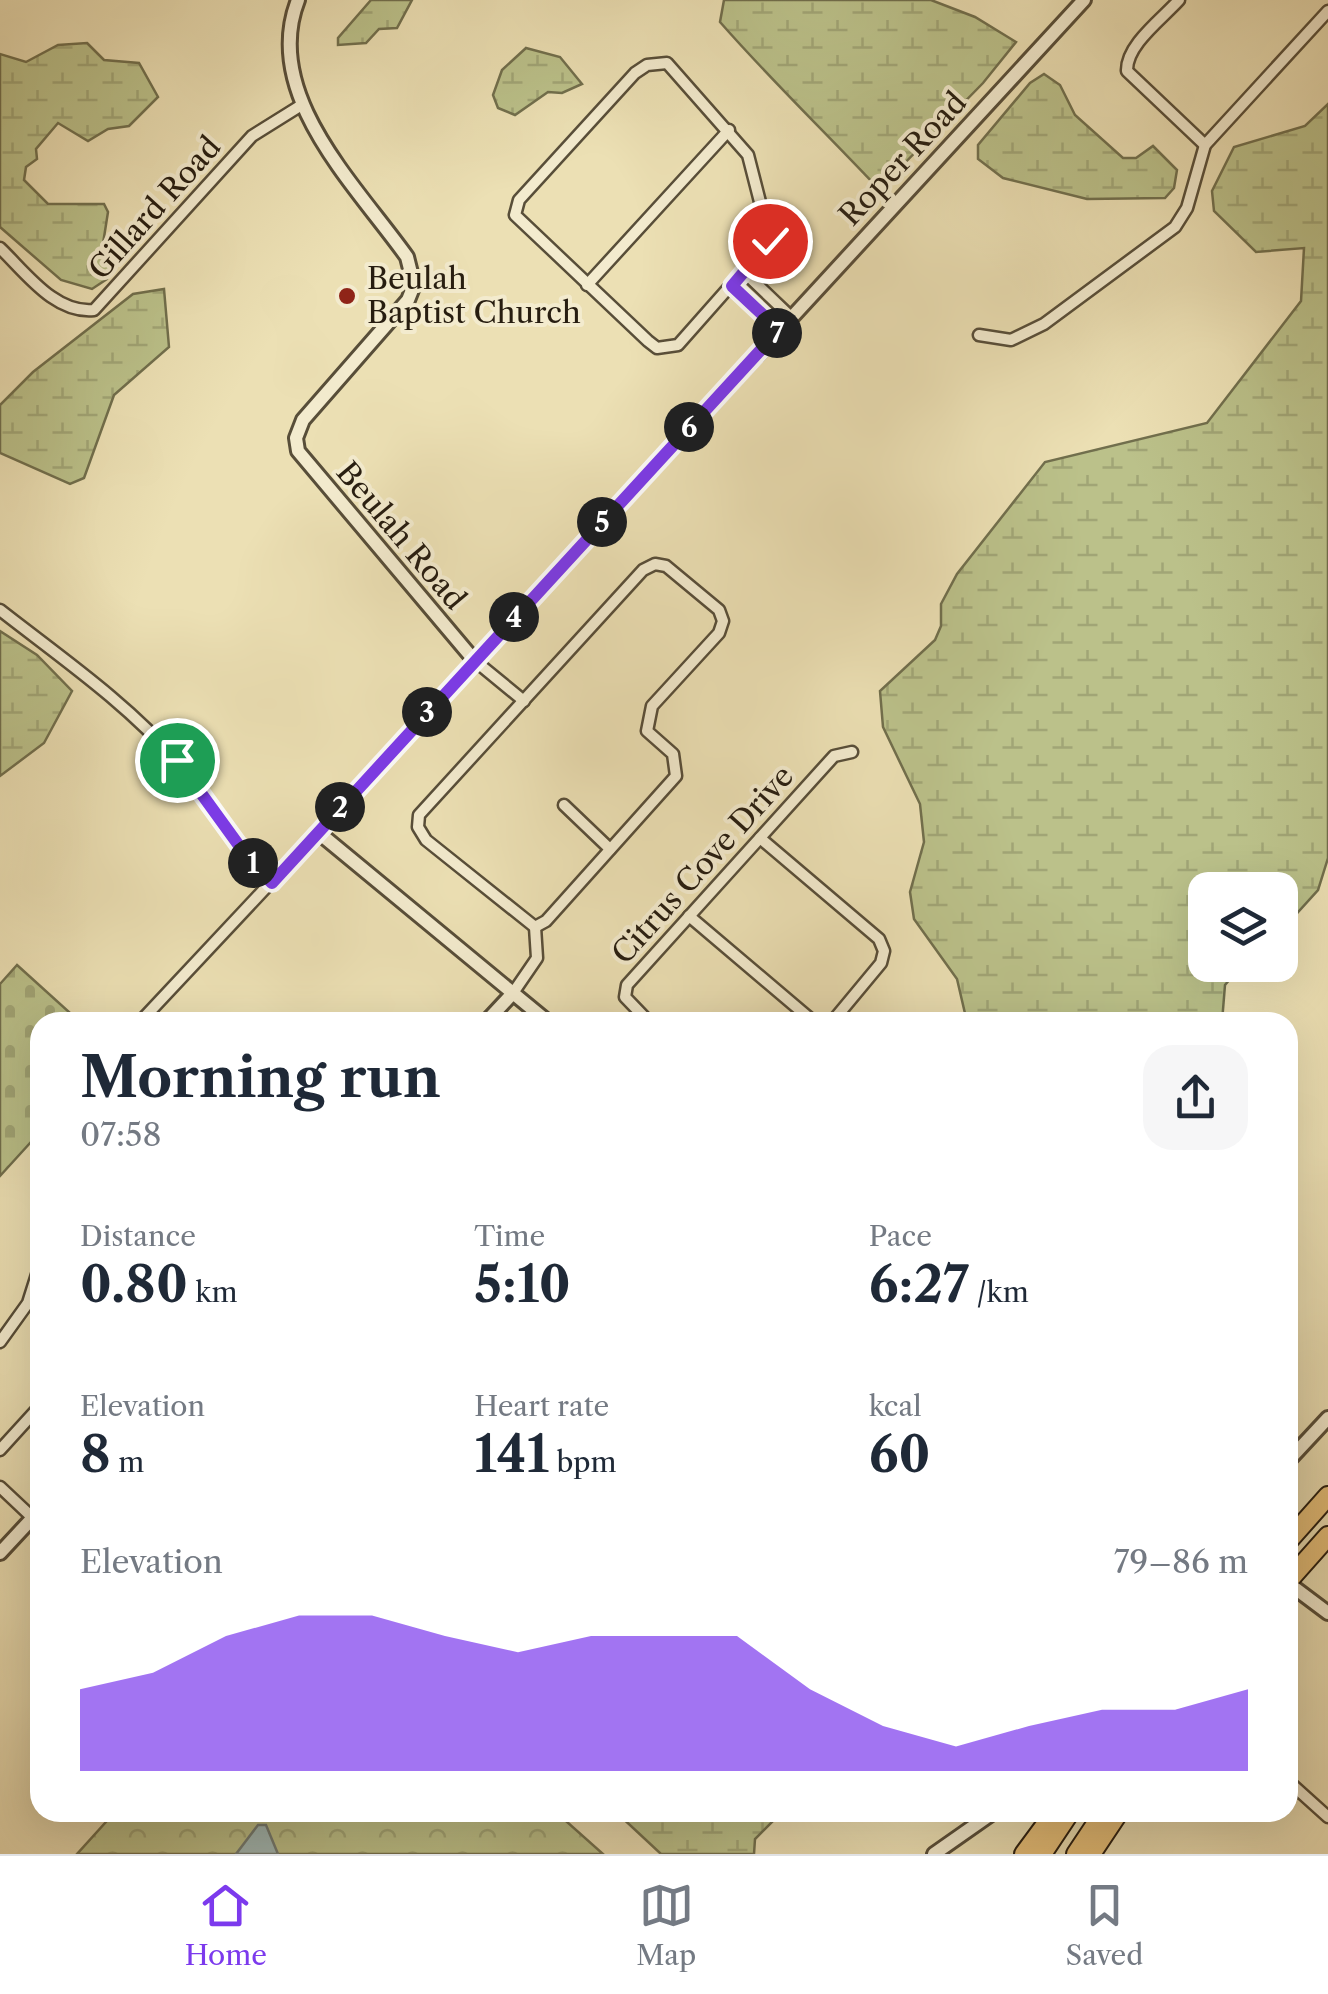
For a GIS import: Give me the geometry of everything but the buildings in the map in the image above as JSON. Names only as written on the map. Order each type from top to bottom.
[{"type":"highway","points":[[1298,1530],[1328,1496]]},
{"type":"highway","points":[[1298,1569],[1328,1536]]},
{"type":"highway","points":[[1024,1854],[1048,1822]]},
{"type":"highway","points":[[1042,1854],[1063,1822]]},
{"type":"highway","points":[[1076,1854],[1097,1822]]},
{"type":"highway","points":[[1091,1854],[1112,1822]]},
{"type":"street","points":[[298,0],[288,38],[288,64],[300,106]]},
{"type":"street","name":"Roper Road","points":[[474,660],[1084,0]]},
{"type":"street","points":[[1179,0],[1135,48],[1127,72],[1204,145]]},
{"type":"street","points":[[979,335],[1011,340],[1044,324],[1165,235],[1187,208],[1204,145],[1328,11]]},
{"type":"street","points":[[667,63],[729,130],[752,164],[770,241],[678,345],[668,349],[648,341],[520,224],[515,207],[646,65],[667,63]]},
{"type":"street","name":"Gillard Road","points":[[0,248],[58,303],[80,312],[94,310],[111,296],[252,136],[300,106]]},
{"type":"street","name":"Beulah Road","points":[[300,106],[407,257],[414,285],[408,300],[303,420],[296,438],[298,451],[474,660]]},
{"type":"street","points":[[587,285],[729,130]]},
{"type":"street","points":[[745,273],[791,317]]},
{"type":"street","points":[[732,286],[779,330]]},
{"type":"street","points":[[495,1012],[538,958],[534,927],[426,840],[418,827],[419,815],[644,570],[655,564],[666,566],[720,610],[719,633],[652,706],[646,718],[648,730],[673,754],[676,776],[546,920],[534,927]]},
{"type":"street","points":[[0,610],[88,679],[177,760],[248,858],[272,883]]},
{"type":"street","points":[[149,1012],[474,660],[524,701]]},
{"type":"street","name":"Citrus Cove Drive","points":[[640,1012],[626,997],[628,985],[834,756],[852,752]]},
{"type":"street","points":[[564,805],[610,849]]},
{"type":"street","points":[[318,832],[536,1012]]},
{"type":"street","points":[[760,838],[879,939],[884,951],[881,963],[840,1012]]},
{"type":"street","points":[[689,916],[802,1012]]},
{"type":"street","points":[[0,1342],[30,1297]]},
{"type":"street","points":[[0,1450],[30,1417]]},
{"type":"street","points":[[1298,1450],[1328,1418]]},
{"type":"street","points":[[0,1487],[30,1510]]},
{"type":"street","points":[[0,1554],[30,1521]]},
{"type":"street","points":[[1298,1584],[1328,1613]]},
{"type":"street","points":[[1298,1788],[1325,1809]]},
{"type":"street","points":[[934,1854],[980,1822]]},
{"type":"green space","points":[[371,0],[412,0],[397,28],[379,29],[366,43],[338,45],[338,38]]},
{"type":"green space","points":[[724,0],[931,0],[975,17],[1016,42],[983,83],[893,175],[874,184],[720,22]]},
{"type":"green space","points":[[87,43],[104,60],[139,63],[158,97],[129,126],[108,129],[88,141],[58,123],[36,149],[37,159],[26,167],[24,180],[48,204],[104,204],[108,212],[102,250],[109,271],[107,279],[92,289],[61,280],[0,227],[0,54],[26,62],[58,45]]},
{"type":"green space","points":[[526,48],[560,57],[582,84],[562,93],[548,92],[515,115],[498,108],[493,95],[502,70]]},
{"type":"green space","points":[[1044,74],[1060,85],[1075,115],[1123,158],[1136,158],[1153,146],[1177,170],[1174,188],[1165,198],[1087,199],[1003,178],[978,159],[978,145],[1030,83]]},
{"type":"green space","points":[[1328,104],[1328,858],[1318,890],[1298,912],[1298,872],[1188,872],[1188,982],[1228,982],[1223,1012],[965,1012],[957,979],[914,919],[910,892],[924,842],[920,804],[883,727],[880,691],[935,640],[941,626],[941,604],[957,574],[1045,462],[1207,423],[1301,301],[1304,248],[1256,252],[1214,211],[1212,191],[1234,147],[1305,126]]},
{"type":"green space","points":[[164,289],[169,347],[114,395],[84,478],[70,484],[0,453],[0,405],[33,372],[133,294]]},
{"type":"green space","points":[[0,631],[37,655],[72,691],[44,743],[0,776]]},
{"type":"green space","points":[[17,965],[69,1012],[30,1012],[30,1143],[0,1176],[0,984]]},
{"type":"green space","points":[[106,1822],[567,1822],[603,1854],[77,1854]]},
{"type":"green space","points":[[627,1822],[772,1822],[755,1839],[754,1854],[661,1854]]},
{"type":"water","points":[[258,1825],[266,1825],[278,1854],[236,1854]]},
{"type":"place","name":"Beulah Baptist Church","points":[[347,296]]},
{"type":"route","points":[[177,760],[248,858],[272,883],[779,330],[732,286],[770,241]]}]
